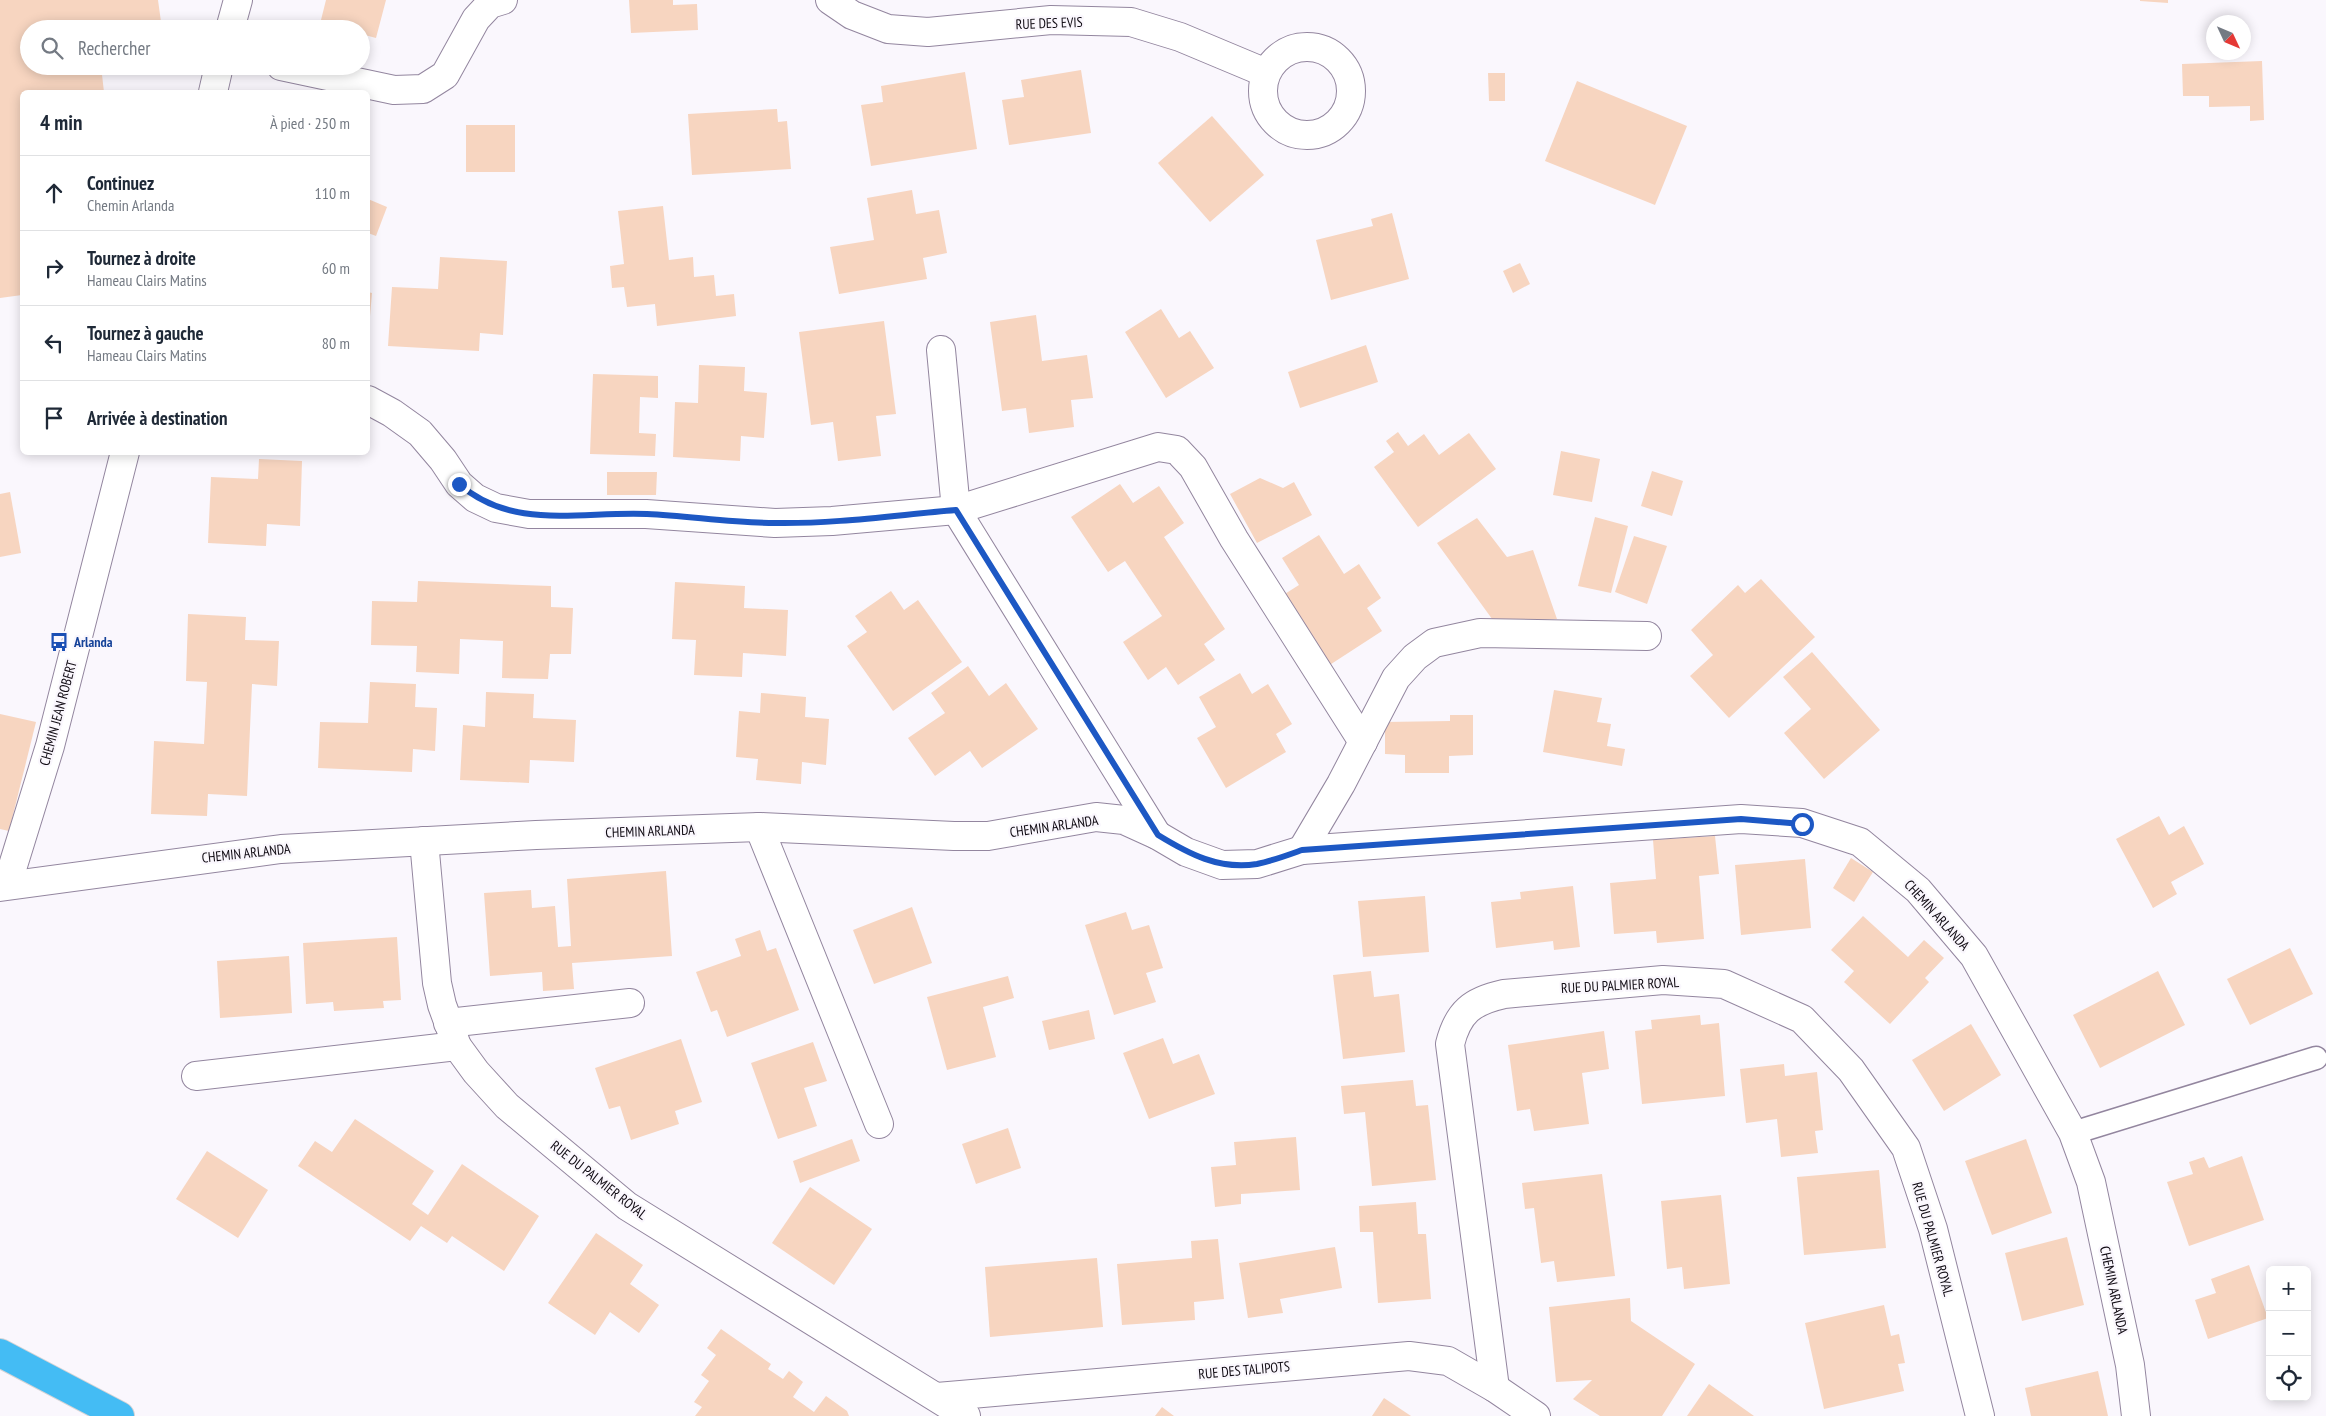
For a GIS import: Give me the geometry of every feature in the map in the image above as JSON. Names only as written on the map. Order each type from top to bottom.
[{"type":"highway","points":[[0,1353],[120,1416]]},
{"type":"street","points":[[232,20],[238,0]]},
{"type":"street","points":[[324,75],[394,90],[423,89],[445,75],[476,19],[490,4],[503,0]]},
{"type":"street","name":"RUE DES EVIS","points":[[830,0],[852,15],[888,29],[918,31],[1051,20],[1131,22],[1180,38],[1266,73]]},
{"type":"street","points":[[213,90],[217,75]]},
{"type":"street","points":[[941,350],[956,510],[1158,835]]},
{"type":"street","points":[[370,401],[392,413],[420,433],[443,460],[459,484],[475,498],[496,508],[528,514],[646,514],[775,524],[956,510],[1158,447],[1177,450],[1194,467],[1234,539],[1363,742]]},
{"type":"street","name":"CHEMIN JEAN ROBERT","points":[[4,886],[50,746],[124,455]]},
{"type":"street","points":[[1302,850],[1363,742],[1396,678],[1415,658],[1434,644],[1480,634],[1647,636]]},
{"type":"street","name":"CHEMIN ARLANDA","points":[[4,886],[281,849],[424,840],[759,827],[988,836],[1096,817],[1124,820],[1158,835],[1186,852],[1222,865],[1257,864],[1302,850],[1741,819],[1802,824],[1860,842],[1918,890],[1974,956],[2073,1133],[2091,1182],[2130,1365],[2136,1416]]},
{"type":"street","points":[[759,827],[879,1124]]},
{"type":"street","name":"RUE DU PALMIER ROYAL","points":[[424,840],[437,983],[453,1034],[507,1106],[627,1206],[966,1416]]},
{"type":"street","name":"RUE DU PALMIER ROYAL","points":[[1495,1388],[1450,1044],[1455,1027],[1465,1012],[1482,999],[1504,994],[1663,980],[1724,984],[1802,1019],[1851,1070],[1906,1148],[1933,1229],[1980,1416]]},
{"type":"street","points":[[196,1076],[630,1004]]},
{"type":"street","name":"RUE DES TALIPOTS","points":[[937,1397],[1409,1356],[1448,1361],[1495,1388],[1536,1416]]},
{"type":"lane","points":[[2073,1133],[2316,1058]]},
{"type":"building","points":[[0,0],[158,0],[161,20],[20,20],[20,75],[102,75],[104,90],[20,90],[20,295],[0,298]]},
{"type":"building","points":[[326,0],[386,0],[376,38],[370,36],[370,20],[321,20]]},
{"type":"building","points":[[629,0],[673,0],[673,5],[697,4],[698,30],[631,33]]},
{"type":"building","points":[[2168,0],[2168,3],[2140,1]]},
{"type":"building","points":[[2262,61],[2264,120],[2250,121],[2250,106],[2209,107],[2209,96],[2183,96],[2182,64]]},
{"type":"building","points":[[1081,70],[1091,133],[1009,145],[1002,100],[1024,97],[1021,80]]},
{"type":"building","points":[[965,72],[977,149],[871,166],[861,105],[883,102],[881,86]]},
{"type":"building","points":[[1488,73],[1505,73],[1505,101],[1489,101]]},
{"type":"building","points":[[1577,81],[1687,126],[1655,205],[1545,161]]},
{"type":"building","points":[[777,109],[778,122],[787,121],[791,169],[692,175],[688,114]]},
{"type":"building","points":[[1212,116],[1264,175],[1210,222],[1158,163]]},
{"type":"building","points":[[466,125],[515,125],[515,172],[466,172]]},
{"type":"building","points":[[912,190],[916,214],[939,210],[947,253],[923,258],[927,279],[839,294],[830,247],[874,240],[867,198]]},
{"type":"building","points":[[370,200],[387,207],[376,236],[370,234]]},
{"type":"building","points":[[663,206],[669,260],[693,257],[694,277],[714,275],[716,296],[734,294],[736,316],[657,326],[655,304],[627,307],[624,287],[612,288],[610,266],[624,264],[618,211]]},
{"type":"building","points":[[1392,213],[1409,279],[1331,300],[1316,240],[1373,226],[1371,219]]},
{"type":"building","points":[[440,257],[507,261],[503,335],[480,333],[479,351],[388,346],[392,287],[438,289]]},
{"type":"building","points":[[1520,263],[1530,284],[1513,293],[1503,271]]},
{"type":"building","points":[[370,292],[372,293],[370,316]]},
{"type":"building","points":[[1161,309],[1179,338],[1190,331],[1214,368],[1166,398],[1125,332]]},
{"type":"building","points":[[1036,315],[1042,361],[1087,355],[1093,398],[1071,400],[1074,427],[1029,433],[1026,408],[1002,411],[990,322]]},
{"type":"building","points":[[884,321],[896,414],[876,416],[881,456],[838,461],[833,422],[811,425],[799,332]]},
{"type":"building","points":[[1366,345],[1378,382],[1300,408],[1288,372]]},
{"type":"building","points":[[699,365],[745,367],[744,391],[767,393],[764,438],[741,436],[740,461],[673,457],[675,402],[698,403]]},
{"type":"building","points":[[593,374],[658,376],[658,398],[640,397],[639,433],[656,434],[655,456],[590,454]]},
{"type":"building","points":[[1398,432],[1408,446],[1424,434],[1439,455],[1469,433],[1496,469],[1418,527],[1374,467],[1394,452],[1386,441]]},
{"type":"building","points":[[1561,451],[1600,459],[1592,502],[1553,495]]},
{"type":"building","points":[[259,459],[302,461],[300,526],[267,524],[266,546],[208,543],[211,477],[258,479]]},
{"type":"building","points":[[1652,471],[1683,481],[1672,516],[1641,506]]},
{"type":"building","points":[[607,472],[657,472],[656,495],[607,495]]},
{"type":"building","points":[[1260,478],[1283,488],[1294,482],[1312,515],[1257,543],[1230,494]]},
{"type":"building","points":[[1120,484],[1133,503],[1159,486],[1184,523],[1164,537],[1225,629],[1204,644],[1215,660],[1178,685],[1166,667],[1148,680],[1123,642],[1162,616],[1125,561],[1108,572],[1071,517]]},
{"type":"building","points":[[10,492],[21,553],[0,557],[0,494]]},
{"type":"building","points":[[1595,517],[1628,526],[1611,593],[1578,586]]},
{"type":"building","points":[[1477,518],[1507,557],[1533,550],[1557,619],[1495,623],[1437,543]]},
{"type":"building","points":[[1319,535],[1344,574],[1359,564],[1381,598],[1367,608],[1382,631],[1325,668],[1280,597],[1299,585],[1282,558]]},
{"type":"building","points":[[1634,536],[1667,546],[1647,604],[1615,592]]},
{"type":"building","points":[[1761,579],[1815,637],[1729,718],[1690,676],[1713,655],[1691,630],[1738,585],[1745,593]]},
{"type":"building","points":[[418,581],[551,586],[551,607],[573,608],[571,654],[550,654],[548,679],[502,678],[503,641],[460,639],[459,674],[416,672],[417,646],[371,645],[372,601],[417,602]]},
{"type":"building","points":[[675,582],[745,586],[744,608],[788,610],[786,656],[743,653],[742,677],[694,675],[696,640],[672,639]]},
{"type":"building","points":[[891,591],[904,610],[918,600],[962,662],[893,711],[847,646],[867,632],[855,616]]},
{"type":"building","points":[[188,614],[246,617],[245,640],[279,641],[277,686],[252,684],[247,796],[208,794],[207,816],[151,814],[154,741],[204,744],[207,682],[186,681]]},
{"type":"building","points":[[1812,652],[1880,730],[1824,779],[1784,733],[1811,709],[1783,677]]},
{"type":"building","points":[[968,666],[989,696],[1006,683],[1038,729],[982,768],[970,751],[935,776],[908,738],[945,713],[931,693]]},
{"type":"building","points":[[1240,673],[1252,694],[1268,684],[1292,724],[1276,734],[1286,752],[1226,788],[1197,738],[1216,727],[1199,697]]},
{"type":"building","points":[[370,682],[416,684],[415,707],[437,708],[435,751],[413,749],[412,772],[318,768],[320,722],[368,723]]},
{"type":"building","points":[[1554,690],[1602,698],[1597,722],[1611,724],[1607,746],[1625,749],[1622,766],[1543,752]]},
{"type":"building","points":[[486,692],[534,694],[533,718],[576,720],[574,762],[530,760],[529,783],[460,780],[463,725],[485,727]]},
{"type":"building","points":[[761,693],[806,697],[805,717],[829,719],[826,765],[802,762],[801,784],[756,780],[758,759],[736,757],[739,711],[760,713]]},
{"type":"building","points":[[0,714],[36,722],[9,831],[0,829]]},
{"type":"building","points":[[1450,715],[1473,715],[1473,755],[1449,756],[1449,773],[1405,773],[1405,755],[1385,754],[1385,722],[1450,721]]},
{"type":"building","points":[[2159,816],[2169,835],[2184,826],[2204,864],[2171,882],[2177,894],[2153,908],[2116,839]]},
{"type":"building","points":[[1715,836],[1719,874],[1699,876],[1704,939],[1657,943],[1656,931],[1614,934],[1610,883],[1656,879],[1653,840]]},
{"type":"building","points":[[1851,858],[1873,872],[1854,902],[1833,888]]},
{"type":"building","points":[[1805,859],[1811,928],[1741,935],[1735,865]]},
{"type":"building","points":[[666,871],[672,956],[572,963],[574,989],[543,991],[542,972],[490,976],[484,893],[531,890],[532,908],[555,906],[558,947],[571,946],[567,879]]},
{"type":"building","points":[[1573,886],[1580,947],[1554,950],[1553,941],[1496,948],[1491,902],[1521,899],[1520,892]]},
{"type":"building","points":[[1425,896],[1429,952],[1363,957],[1358,901]]},
{"type":"building","points":[[912,907],[932,963],[874,984],[853,930]]},
{"type":"building","points":[[1126,912],[1132,930],[1149,925],[1163,968],[1146,973],[1156,1002],[1114,1015],[1085,925]]},
{"type":"building","points":[[1863,916],[1908,957],[1924,940],[1944,958],[1925,978],[1929,982],[1890,1024],[1844,982],[1854,971],[1831,950]]},
{"type":"building","points":[[760,930],[767,951],[776,948],[799,1010],[727,1037],[717,1010],[711,1012],[696,972],[741,956],[735,939]]},
{"type":"building","points":[[397,937],[401,1000],[383,1001],[384,1008],[334,1011],[333,1002],[306,1004],[303,943]]},
{"type":"building","points":[[2290,948],[2313,994],[2250,1025],[2227,979]]},
{"type":"building","points":[[289,956],[292,1013],[220,1018],[217,961]]},
{"type":"building","points":[[1371,971],[1374,997],[1399,994],[1405,1052],[1343,1059],[1333,975]]},
{"type":"building","points":[[2158,971],[2185,1025],[2100,1068],[2073,1015]]},
{"type":"building","points":[[1008,976],[1014,998],[983,1007],[996,1057],[947,1070],[927,997]]},
{"type":"building","points":[[1089,1010],[1095,1039],[1049,1050],[1042,1021]]},
{"type":"building","points":[[1700,1015],[1701,1025],[1719,1023],[1725,1096],[1642,1104],[1635,1031],[1652,1029],[1651,1020]]},
{"type":"building","points":[[1971,1024],[2001,1075],[1944,1111],[1912,1060]]},
{"type":"building","points":[[1604,1031],[1609,1069],[1582,1073],[1589,1124],[1534,1131],[1530,1109],[1517,1111],[1508,1045]]},
{"type":"building","points":[[1163,1038],[1173,1064],[1199,1054],[1215,1094],[1149,1119],[1123,1053]]},
{"type":"building","points":[[681,1039],[702,1102],[675,1111],[679,1124],[631,1140],[620,1106],[609,1109],[595,1068]]},
{"type":"building","points":[[813,1042],[827,1081],[804,1088],[817,1126],[778,1139],[751,1063]]},
{"type":"building","points":[[1784,1064],[1785,1076],[1817,1072],[1823,1130],[1815,1131],[1818,1153],[1781,1157],[1777,1119],[1746,1123],[1740,1069]]},
{"type":"building","points":[[1413,1080],[1416,1106],[1428,1105],[1436,1180],[1372,1186],[1365,1112],[1344,1114],[1341,1086]]},
{"type":"building","points":[[355,1119],[434,1171],[412,1204],[428,1215],[462,1164],[539,1216],[504,1271],[452,1236],[447,1243],[421,1226],[410,1241],[298,1166],[315,1141],[332,1152]]},
{"type":"building","points":[[1008,1128],[1021,1168],[976,1184],[962,1144]]},
{"type":"building","points":[[1296,1137],[1300,1190],[1241,1194],[1241,1204],[1215,1207],[1211,1167],[1236,1165],[1234,1142]]},
{"type":"building","points":[[852,1139],[860,1161],[800,1183],[793,1161]]},
{"type":"building","points":[[2026,1139],[2052,1213],[1992,1235],[1965,1161]]},
{"type":"building","points":[[207,1151],[268,1190],[238,1238],[176,1199]]},
{"type":"building","points":[[2242,1156],[2264,1220],[2189,1246],[2167,1182],[2193,1174],[2189,1162],[2204,1157],[2209,1168]]},
{"type":"building","points":[[1879,1170],[1886,1248],[1804,1255],[1797,1177]]},
{"type":"building","points":[[1602,1174],[1615,1276],[1557,1282],[1554,1261],[1541,1263],[1534,1208],[1525,1209],[1522,1183]]},
{"type":"building","points":[[810,1187],[872,1229],[834,1285],[772,1243]]},
{"type":"building","points":[[1721,1195],[1730,1284],[1684,1289],[1682,1267],[1667,1269],[1661,1201]]},
{"type":"building","points":[[1416,1202],[1418,1234],[1426,1234],[1431,1299],[1378,1303],[1373,1232],[1360,1232],[1359,1206]]},
{"type":"building","points":[[596,1233],[643,1265],[630,1284],[659,1305],[639,1333],[610,1312],[595,1335],[548,1303]]},
{"type":"building","points":[[2067,1237],[2084,1305],[2022,1321],[2005,1253]]},
{"type":"building","points":[[1218,1239],[1224,1299],[1194,1302],[1195,1320],[1122,1325],[1117,1264],[1192,1258],[1191,1241]]},
{"type":"building","points":[[1335,1247],[1342,1288],[1280,1299],[1283,1313],[1248,1318],[1239,1263]]},
{"type":"building","points":[[1097,1258],[1103,1327],[990,1337],[985,1267]]},
{"type":"building","points":[[2249,1265],[2266,1312],[2266,1319],[2208,1339],[2195,1300],[2216,1293],[2211,1279]]},
{"type":"building","points":[[1630,1298],[1631,1321],[1695,1364],[1662,1416],[1600,1416],[1573,1399],[1592,1380],[1556,1382],[1549,1307]]},
{"type":"building","points":[[1884,1305],[1891,1336],[1899,1334],[1905,1363],[1898,1364],[1904,1391],[1824,1409],[1805,1323]]},
{"type":"building","points":[[721,1329],[771,1364],[768,1369],[783,1379],[789,1371],[803,1382],[793,1397],[814,1412],[826,1396],[847,1411],[849,1416],[695,1416],[702,1407],[694,1402],[709,1381],[701,1375],[716,1355],[707,1348]]},
{"type":"building","points":[[2098,1371],[2108,1416],[2031,1416],[2025,1388]]},
{"type":"building","points":[[1709,1384],[1754,1416],[1687,1416]]},
{"type":"building","points":[[1384,1398],[1411,1416],[1372,1416]]},
{"type":"building","points":[[1162,1407],[1174,1416],[1155,1416]]},
{"type":"place","name":"Arlanda","points":[[59,642]]},
{"type":"route","points":[[459,484],[475,498],[496,508],[528,514],[646,514],[775,524],[956,510],[1158,835],[1186,852],[1222,865],[1257,864],[1302,850],[1741,819],[1802,824]]}]
